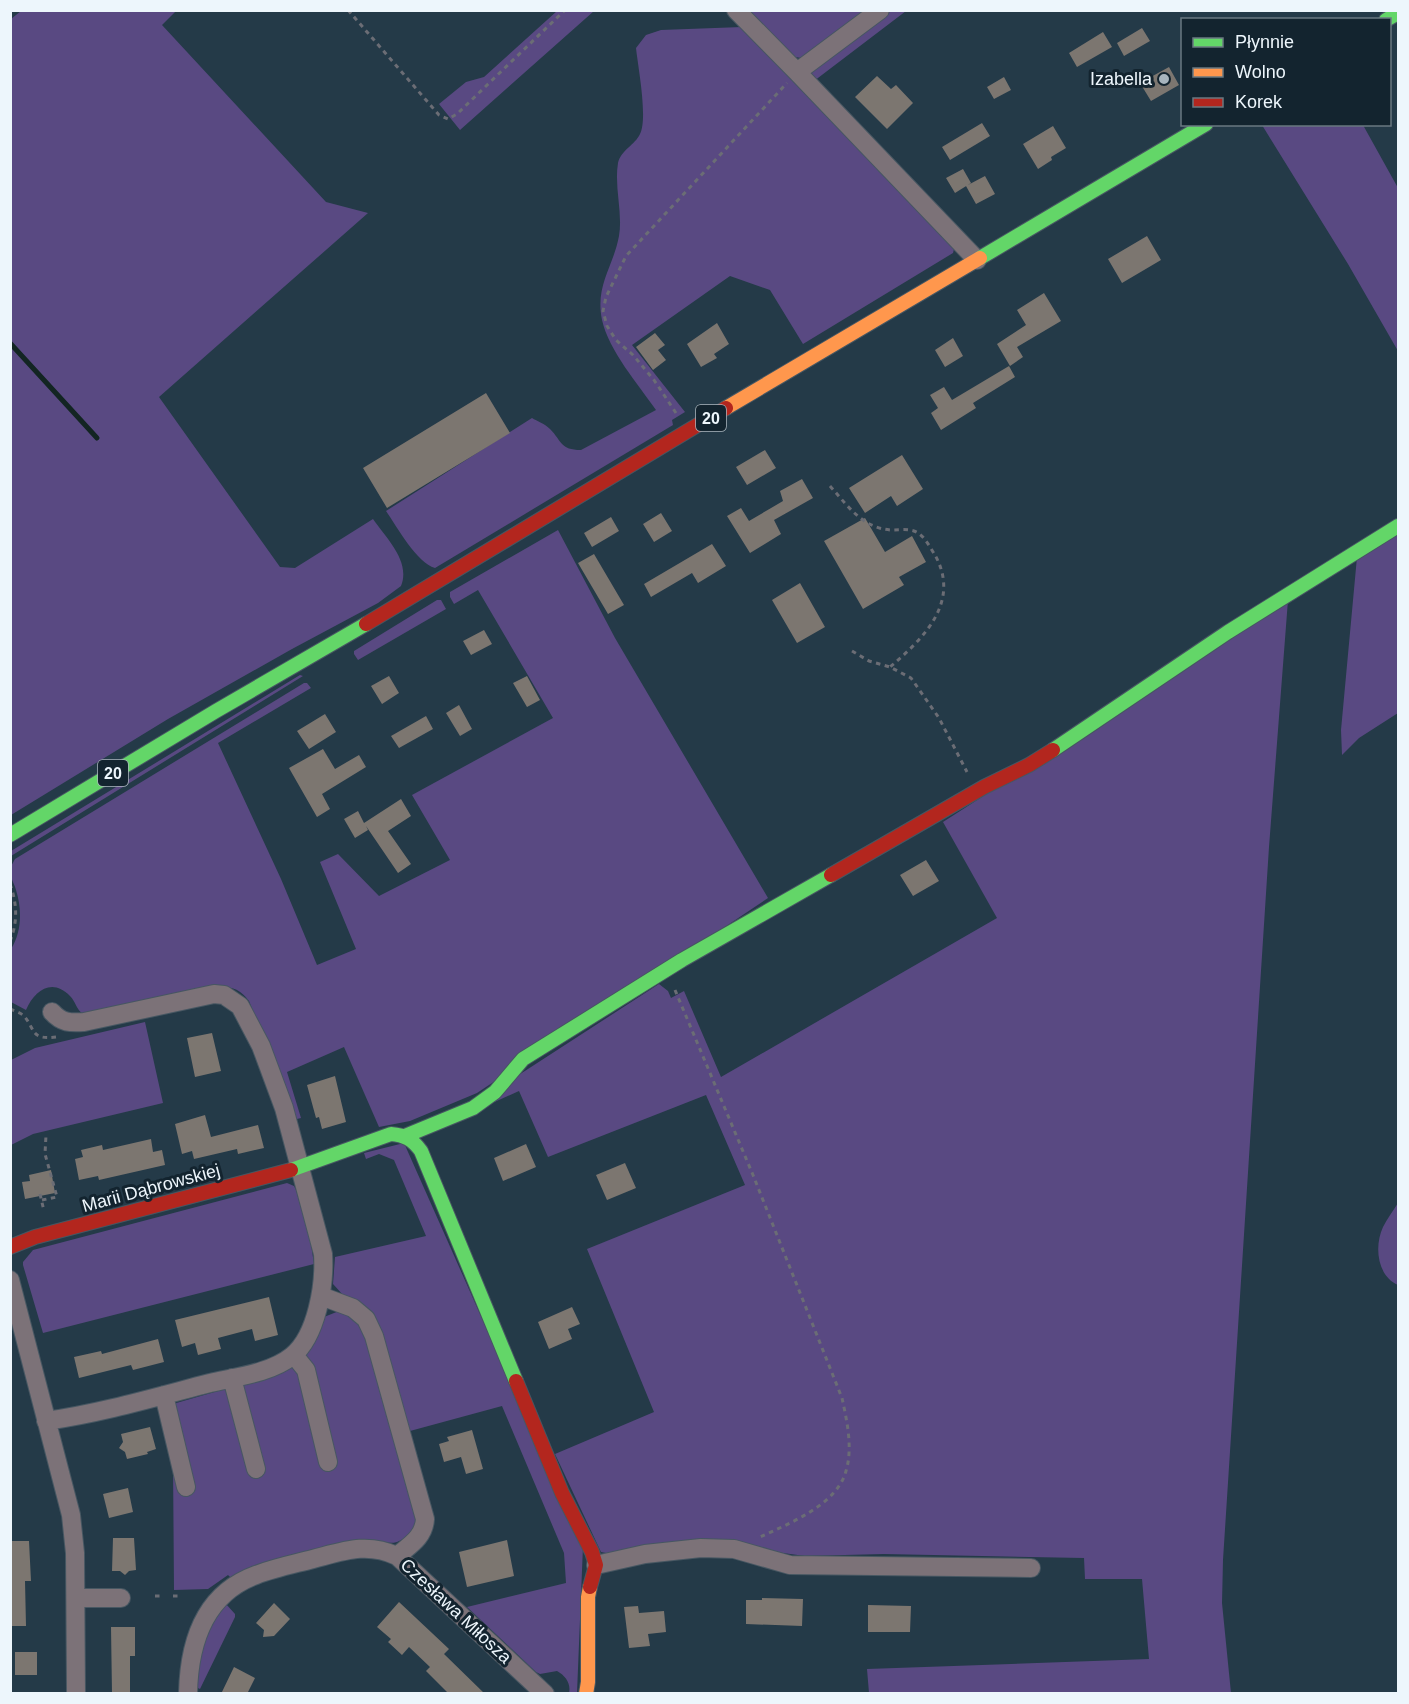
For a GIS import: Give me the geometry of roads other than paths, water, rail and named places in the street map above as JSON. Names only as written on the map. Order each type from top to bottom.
[{"type":"street","points":[[736,10],[977,260]]},
{"type":"street","points":[[797,72],[880,10]]},
{"type":"street","name":"20","points":[[10,835],[206,716],[422,592],[1203,126]]},
{"type":"street","name":"Marii Dąbrowskiej","points":[[10,1247],[35,1237],[302,1167],[391,1134],[405,1136],[473,1108],[495,1092],[523,1059],[666,969],[1072,739],[1106,713],[1209,645],[1398,526]]},
{"type":"street","points":[[46,1421],[87,1415],[232,1378],[281,1363],[294,1355],[310,1330],[323,1282],[323,1254],[302,1167],[282,1099],[247,1017],[232,999],[224,994],[214,994],[84,1023],[68,1023],[59,1020],[52,1012]]},
{"type":"street","points":[[405,1136],[415,1142],[422,1151],[562,1493],[585,1535],[596,1565],[588,1598],[586,1694]]},
{"type":"street","points":[[10,1280],[70,1515],[75,1553],[75,1694]]},
{"type":"street","points":[[321,1296],[353,1308],[366,1319],[381,1357],[425,1519],[425,1528],[421,1535],[397,1556]]},
{"type":"street","points":[[294,1355],[306,1370],[328,1462]]},
{"type":"street","points":[[232,1378],[256,1469]]},
{"type":"street","points":[[164,1395],[186,1487]]},
{"type":"street","points":[[596,1565],[645,1554],[701,1548],[734,1549],[790,1565],[1031,1568]]},
{"type":"street","name":"Czesława Miłosza","points":[[188,1694],[192,1649],[197,1632],[211,1608],[240,1582],[273,1569],[352,1549],[383,1549],[397,1556],[545,1694]]},
{"type":"street","points":[[76,1598],[121,1598]]},
{"type":"waterway","points":[[10,343],[97,438]]},
{"type":"place","name":"Izabella","points":[[1164,79]]}]
